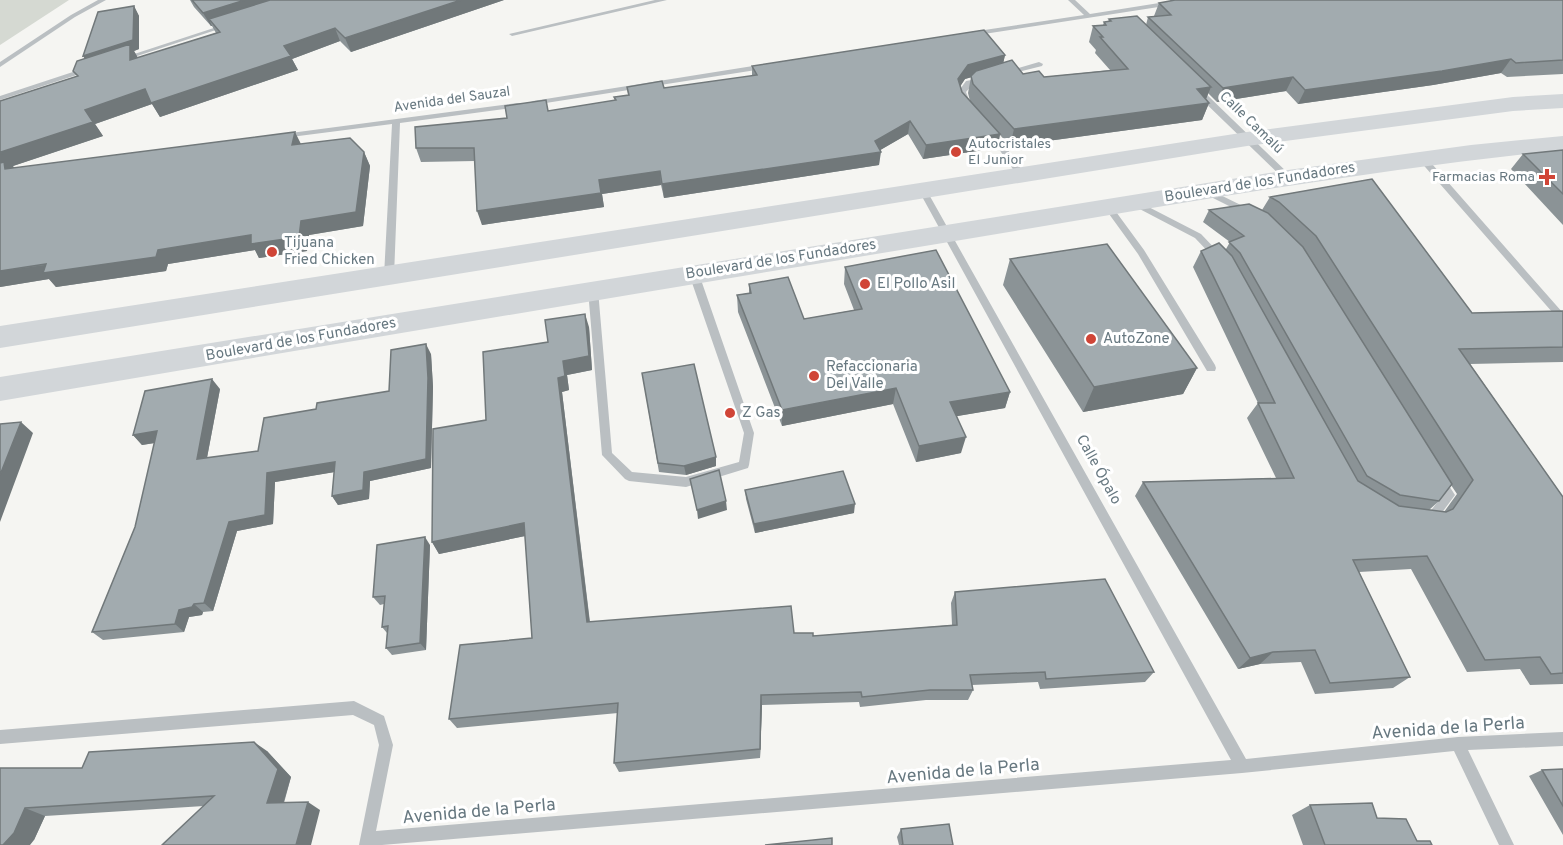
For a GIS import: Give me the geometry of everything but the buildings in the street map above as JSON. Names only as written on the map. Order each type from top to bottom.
[{"type":"main road","points":[[0,337],[923,191],[1020,173],[1247,139],[1513,104],[1563,101]]},
{"type":"main road","name":"Boulevard de los Fundadores","points":[[0,389],[592,290],[1288,178],[1422,158],[1563,143]]},
{"type":"street","points":[[0,65],[73,16],[104,0]]},
{"type":"street","points":[[512,34],[664,0]]},
{"type":"street","points":[[1071,0],[1088,15]]},
{"type":"street","points":[[960,35],[1118,12],[1162,2],[1191,0]]},
{"type":"street","points":[[1118,12],[1126,20]]},
{"type":"street","points":[[114,62],[240,22]]},
{"type":"street","points":[[999,75],[1039,64]]},
{"type":"street","name":"Avenida del Sauzal","points":[[268,138],[516,105],[773,65]]},
{"type":"street","points":[[0,98],[91,69]]},
{"type":"street","points":[[971,110],[964,102],[962,92],[969,83],[989,78]]},
{"type":"street","name":"Calle Camalú","points":[[1191,83],[1288,178]]},
{"type":"street","points":[[389,276],[396,121]]},
{"type":"street","points":[[985,126],[1005,149],[1020,173]]},
{"type":"street","points":[[1422,158],[1563,319]]},
{"type":"street","name":"Calle Ópalo","points":[[923,191],[1242,766]]},
{"type":"street","points":[[1206,191],[1256,216]]},
{"type":"street","points":[[1121,205],[1198,236],[1229,268]]},
{"type":"street","points":[[1121,205],[1141,252],[1210,368]]},
{"type":"street","points":[[592,290],[608,455],[629,476],[686,482],[744,465],[750,433],[694,274]]},
{"type":"street","points":[[1420,517],[1431,519],[1449,495],[1437,475]]},
{"type":"street","points":[[0,737],[354,708],[379,721],[386,745],[366,842]]},
{"type":"street","name":"Avenida de la Perla","points":[[366,842],[1242,766],[1458,744],[1563,740]]},
{"type":"street","points":[[1458,744],[1507,845]]},
{"type":"shaded area","points":[[0,0],[69,0],[0,45]]},
{"type":"place","name":"Autocristales El Junior","points":[[956,152]]},
{"type":"place","name":"Farmacias Roma","points":[[1547,177]]},
{"type":"place","name":"Tijuana Fried Chicken","points":[[272,252]]},
{"type":"place","name":"El Pollo Asil","points":[[865,284]]},
{"type":"place","name":"AutoZone","points":[[1091,339]]},
{"type":"place","name":"Refaccionaria Del Valle","points":[[814,376]]},
{"type":"place","name":"Z Gas","points":[[730,413]]}]
